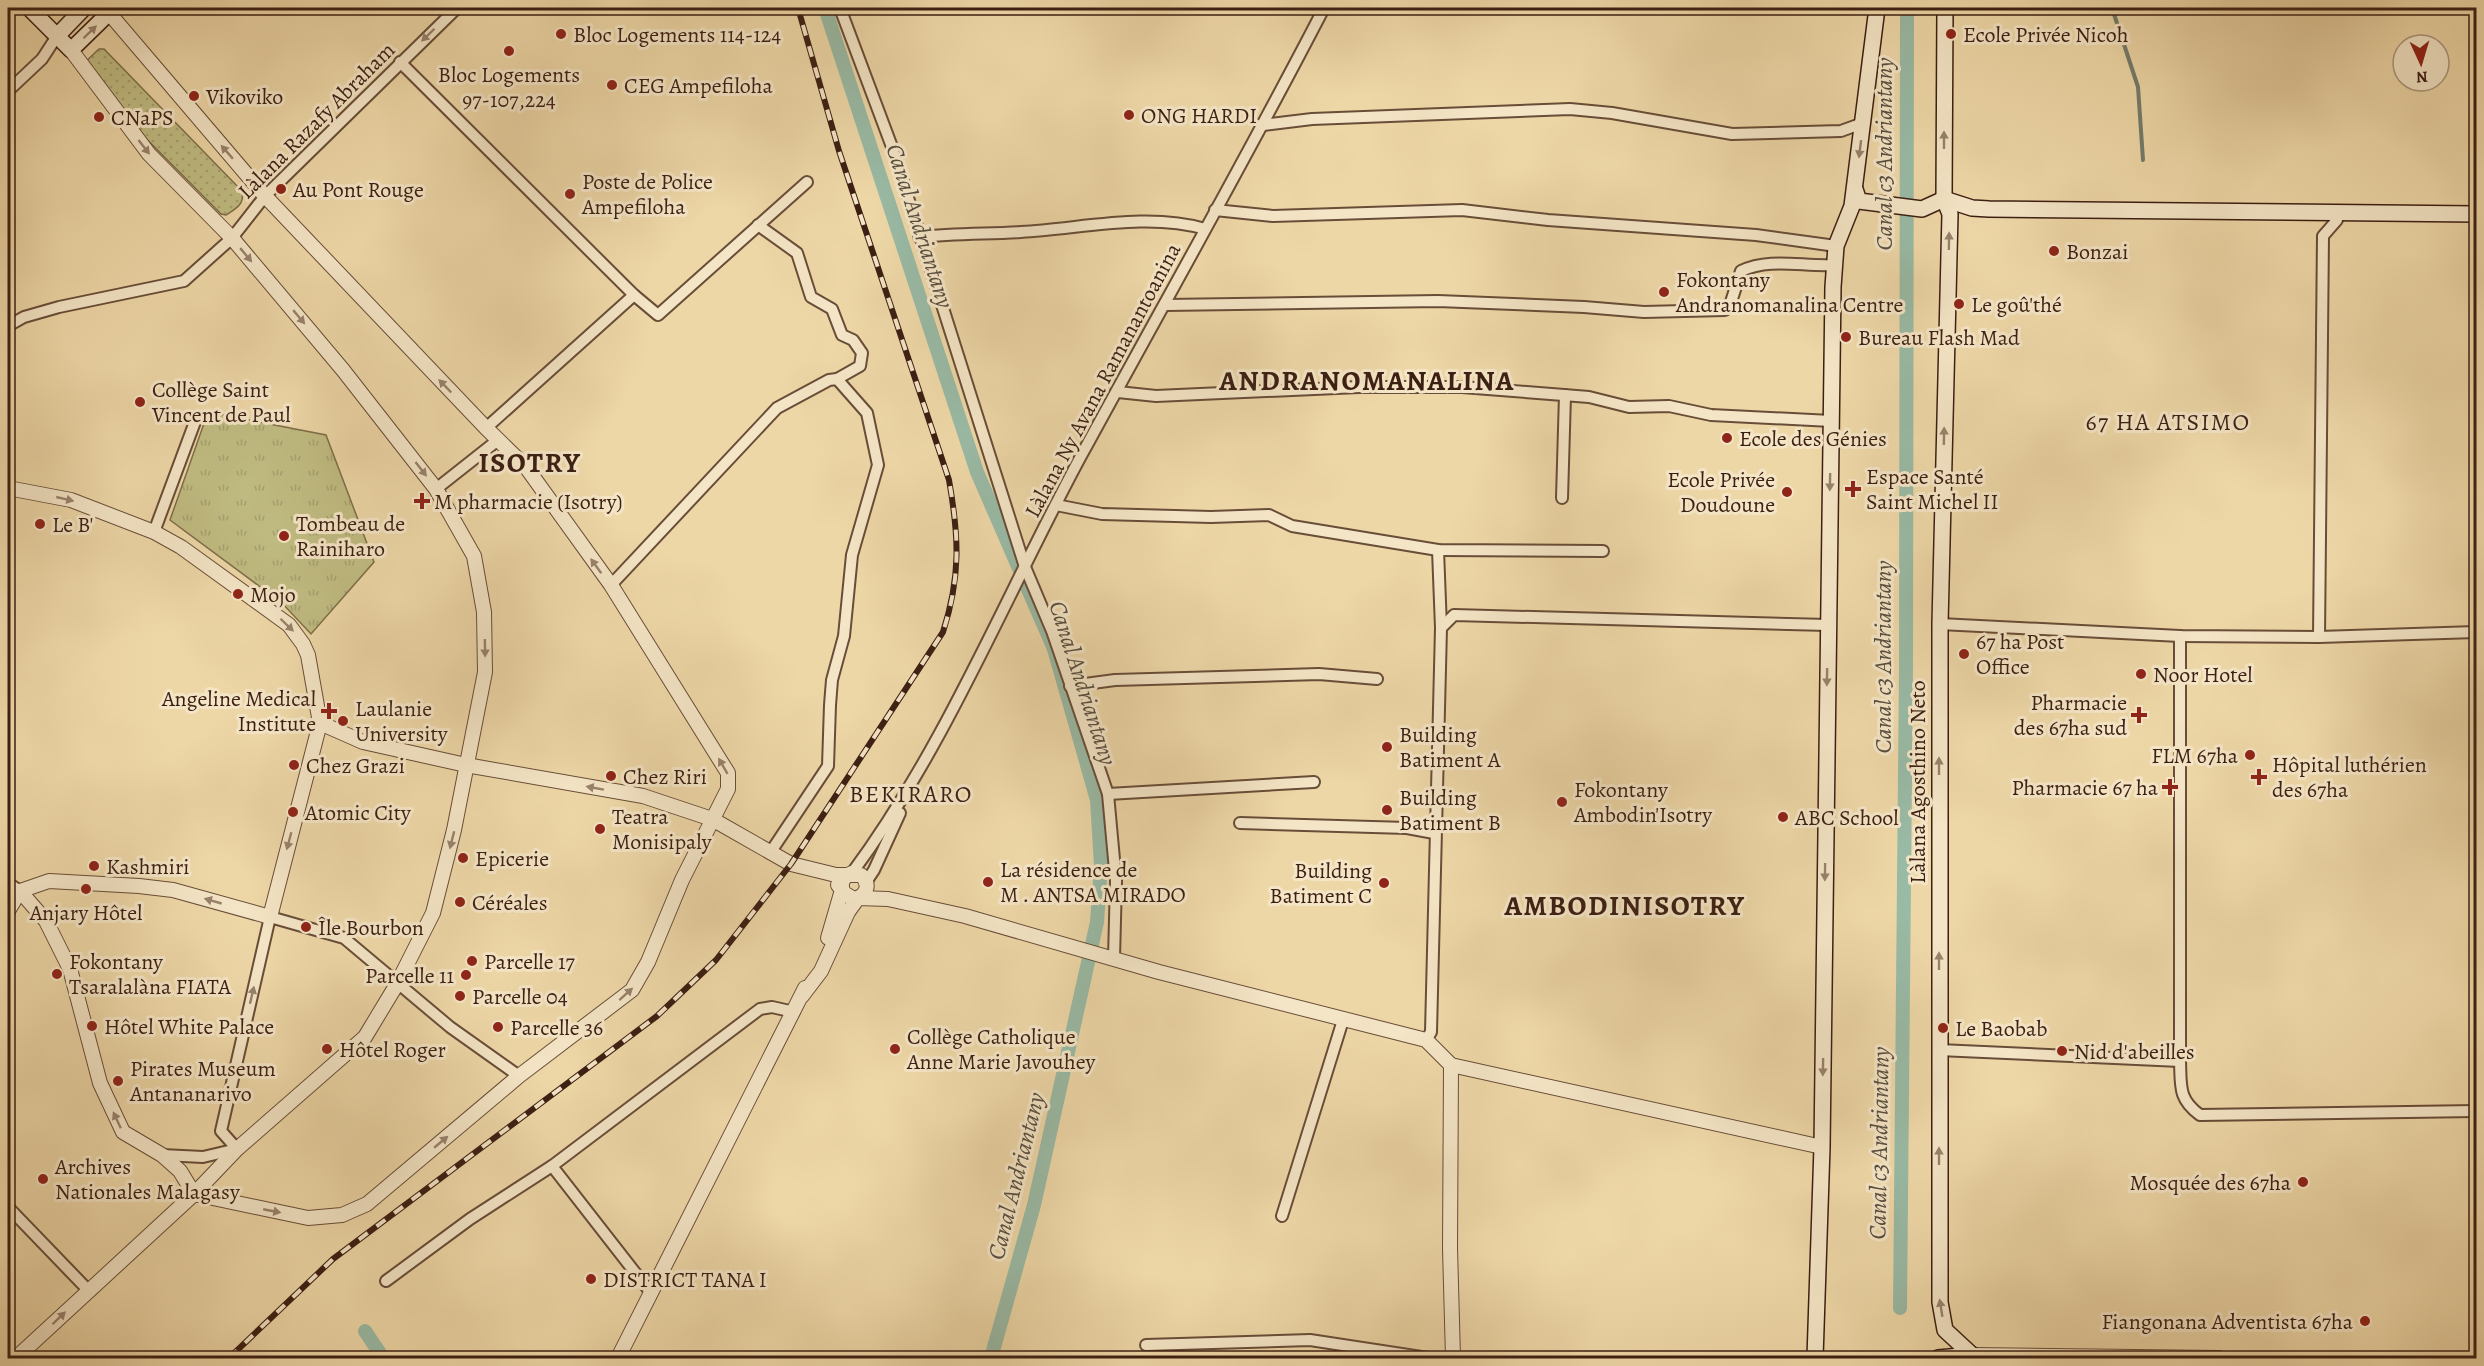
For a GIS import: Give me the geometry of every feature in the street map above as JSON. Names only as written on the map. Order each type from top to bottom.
[{"type":"main road","points":[[29,8],[71,50],[111,13]]},
{"type":"main road","points":[[57,36],[84,8]]},
{"type":"main road","points":[[1815,1359],[1822,1147],[1834,265],[1836,246],[1852,206],[1855,189],[1877,8]]},
{"type":"main road","name":"Làlana Agosthino Neto","points":[[1944,8],[1938,208],[1940,1302],[1945,1330],[1971,1357]]},
{"type":"main road","points":[[1855,189],[1859,201],[1894,208]]},
{"type":"main road","points":[[1852,206],[2476,214]]},
{"type":"main road","points":[[1938,208],[2135,219],[2476,221]]},
{"type":"main road","points":[[1938,1359],[1971,1357]]},
{"type":"street","name":"Làlana Razafy Abraham","points":[[8,326],[24,317],[59,307],[184,281],[232,238],[265,196],[457,8]]},
{"type":"street","points":[[840,8],[891,147],[1025,567],[1052,631],[1108,794],[1116,881],[1114,958]]},
{"type":"street","name":"Làlana Ny Avana Ramanantoanina","points":[[918,772],[1056,505],[1166,305],[1324,8]]},
{"type":"street","points":[[8,883],[21,891],[46,921],[70,969],[100,1083],[123,1132],[162,1155],[180,1171],[194,1194],[308,1218],[342,1215],[367,1204],[519,1076],[632,990],[648,962],[682,880],[728,789],[728,773],[611,585],[526,467],[265,196],[111,13]]},
{"type":"street","points":[[8,91],[42,59],[57,36]]},
{"type":"street","points":[[16,1359],[194,1194],[237,1149],[365,1037],[397,984],[433,913],[454,831],[485,672],[484,612],[474,556],[436,489],[343,370],[232,238],[149,154],[71,50]]},
{"type":"street","points":[[400,63],[634,295],[658,315],[807,182]]},
{"type":"street","points":[[1263,125],[1312,119],[1570,109],[1612,113],[1732,134],[1841,131],[1863,123]]},
{"type":"street","points":[[1215,210],[1273,216],[1462,210],[1548,220],[1756,235],[1836,246]]},
{"type":"street","points":[[2319,637],[2323,236],[2337,220]]},
{"type":"street","points":[[919,237],[963,232],[1020,232],[1157,223],[1190,225],[1205,229]]},
{"type":"street","points":[[611,585],[777,408],[860,366],[862,353],[854,340],[842,335],[832,309],[811,297],[797,253],[759,225]]},
{"type":"street","points":[[1166,305],[1438,301],[1573,306],[1644,312],[1725,310],[1731,303],[1741,271],[1750,267],[1772,263],[1834,265]]},
{"type":"street","points":[[486,428],[634,295]]},
{"type":"street","points":[[770,853],[828,766],[831,688],[844,636],[852,555],[878,465],[867,413],[837,379]]},
{"type":"street","points":[[1118,392],[1156,396],[1359,387],[1462,387],[1589,397],[1629,408],[1669,406],[1711,415],[1831,421]]},
{"type":"street","points":[[1562,498],[1565,395]]},
{"type":"street","points":[[154,532],[196,419]]},
{"type":"street","points":[[436,489],[498,440]]},
{"type":"street","points":[[8,488],[71,500],[154,532],[181,547],[289,624],[308,655],[320,723],[270,917],[221,1131],[237,1149]]},
{"type":"street","points":[[1056,505],[1102,514],[1211,517],[1269,515],[1292,526],[1438,550],[1603,551]]},
{"type":"street","points":[[1425,1040],[1431,1032],[1434,833],[1441,628],[1438,550]]},
{"type":"street","points":[[1441,628],[1454,615],[1828,625]]},
{"type":"street","points":[[1940,624],[2180,636],[2319,637],[2476,632]]},
{"type":"street","points":[[2180,636],[2180,1061],[2182,1094],[2187,1105],[2200,1115],[2476,1111]]},
{"type":"street","points":[[1070,686],[1115,680],[1319,674],[1377,679]]},
{"type":"street","points":[[320,723],[363,742],[466,765],[642,796],[712,819],[791,864],[836,875],[852,873],[861,875],[866,882],[888,899]]},
{"type":"street","points":[[618,1359],[802,996],[827,940],[842,890],[842,881],[852,873],[880,835],[918,772]]},
{"type":"street","points":[[802,996],[821,971],[848,912],[866,890],[866,882],[886,845],[918,772]]},
{"type":"street","points":[[1108,794],[1314,782]]},
{"type":"street","points":[[1240,823],[1407,828],[1434,833]]},
{"type":"street","points":[[821,872],[833,879],[847,896],[888,899],[965,916],[1343,1020],[1425,1040],[1451,1065],[1822,1147]]},
{"type":"street","points":[[8,911],[21,891],[49,881],[139,886],[173,890],[344,938],[450,1027],[519,1076]]},
{"type":"street","points":[[386,1281],[470,1219],[552,1166],[760,1009],[772,1007],[794,1012]]},
{"type":"street","points":[[1282,1216],[1343,1020]]},
{"type":"street","points":[[1939,1050],[2180,1061]]},
{"type":"street","points":[[1451,1065],[1450,1248],[1453,1359]]},
{"type":"street","points":[[162,1155],[203,1156],[237,1149]]},
{"type":"street","points":[[552,1166],[651,1293]]},
{"type":"street","points":[[8,1207],[88,1290]]},
{"type":"street","points":[[1146,1345],[1310,1340],[1428,1359]]},
{"type":"street","points":[[1971,1357],[2219,1359]]},
{"type":"green space","points":[[99,49],[104,49],[242,191],[241,203],[236,208],[226,215],[221,214],[81,73],[81,66]]},
{"type":"green space","points":[[208,412],[326,435],[374,562],[311,634],[282,603],[170,520]]},
{"type":"waterway","name":"Canal Andriantany","points":[[825,8],[977,472],[1054,649],[1097,800],[1101,865],[1097,922],[1034,1205],[991,1358]]},
{"type":"waterway","name":"Canal c3 Andriantany","points":[[1900,1308],[1906,668],[1907,8]]},
{"type":"waterway","points":[[2112,8],[2138,87],[2143,160]]},
{"type":"waterway","name":"Canal Andriantany","points":[[365,1331],[383,1358]]},
{"type":"railway","points":[[229,1358],[333,1259],[657,1016],[716,960],[791,864],[943,632],[953,593],[956,556],[955,520],[949,480],[839,151],[798,8]]},
{"type":"place","name":"Bloc Logements 114-124","points":[[561,34]]},
{"type":"place","name":"Ecole Privée Nicoh","points":[[1951,34]]},
{"type":"place","name":"Bloc Logements 97-107,224","points":[[509,51]]},
{"type":"place","name":"CEG Ampefiloha","points":[[612,85]]},
{"type":"place","name":"Vikoviko","points":[[194,96]]},
{"type":"place","name":"ONG HARDI","points":[[1129,115]]},
{"type":"place","name":"CNaPS","points":[[99,117]]},
{"type":"place","name":"Au Pont Rouge","points":[[281,189]]},
{"type":"place","name":"Poste de Police Ampefiloha","points":[[570,194]]},
{"type":"place","name":"Bonzai","points":[[2054,251]]},
{"type":"place","name":"Fokontany Andranomanalina Centre","points":[[1664,292]]},
{"type":"place","name":"Le goû'thé","points":[[1959,304]]},
{"type":"place","name":"Bureau Flash Mad","points":[[1846,337]]},
{"type":"place","name":"Collège Saint Vincent de Paul","points":[[140,402]]},
{"type":"place","name":"Ecole des Génies","points":[[1727,438]]},
{"type":"place","name":"Espace Santé Saint Michel II","points":[[1853,489]]},
{"type":"place","name":"Ecole Privée Doudoune","points":[[1787,492]]},
{"type":"place","name":"M pharmacie (Isotry)","points":[[422,501]]},
{"type":"place","name":"Le B'","points":[[40,524]]},
{"type":"place","name":"Tombeau de Rainiharo","points":[[284,536]]},
{"type":"place","name":"Mojo","points":[[238,594]]},
{"type":"place","name":"67 ha Post Office","points":[[1964,654]]},
{"type":"place","name":"Noor Hotel","points":[[2141,674]]},
{"type":"place","name":"Angeline Medical Institute","points":[[329,711]]},
{"type":"place","name":"Pharmacie des 67ha sud","points":[[2139,715]]},
{"type":"place","name":"Laulanie University","points":[[343,721]]},
{"type":"place","name":"Building Batiment A","points":[[1387,747]]},
{"type":"place","name":"FLM 67ha","points":[[2250,755]]},
{"type":"place","name":"Chez Grazi","points":[[294,765]]},
{"type":"place","name":"Chez Riri","points":[[611,776]]},
{"type":"place","name":"Hôpital luthérien des 67ha","points":[[2259,777]]},
{"type":"place","name":"Pharmacie 67 ha","points":[[2170,787]]},
{"type":"place","name":"Fokontany Ambodin'Isotry","points":[[1562,802]]},
{"type":"place","name":"Building Batiment B","points":[[1387,810]]},
{"type":"place","name":"Atomic City","points":[[293,812]]},
{"type":"place","name":"ABC School","points":[[1783,817]]},
{"type":"place","name":"Teatra Monisipaly","points":[[600,829]]},
{"type":"place","name":"Epicerie","points":[[463,858]]},
{"type":"place","name":"Kashmiri","points":[[94,866]]},
{"type":"place","name":"La résidence de M . ANTSA MIRADO","points":[[988,882]]},
{"type":"place","name":"Building Batiment C","points":[[1384,883]]},
{"type":"place","name":"Anjary Hôtel","points":[[86,889]]},
{"type":"place","name":"Céréales","points":[[460,902]]},
{"type":"place","name":"Île Bourbon","points":[[306,927]]},
{"type":"place","name":"Parcelle 17","points":[[472,961]]},
{"type":"place","name":"Fokontany Tsaralalàna FIATA","points":[[57,974]]},
{"type":"place","name":"Parcelle 11","points":[[466,975]]},
{"type":"place","name":"Parcelle 04","points":[[460,996]]},
{"type":"place","name":"Hôtel White Palace","points":[[92,1026]]},
{"type":"place","name":"Parcelle 36","points":[[498,1027]]},
{"type":"place","name":"Le Baobab","points":[[1943,1028]]},
{"type":"place","name":"Hôtel Roger","points":[[327,1049]]},
{"type":"place","name":"Collège Catholique Anne Marie Javouhey","points":[[895,1049]]},
{"type":"place","name":"Nid d'abeilles","points":[[2062,1051]]},
{"type":"place","name":"Pirates Museum Antananarivo","points":[[118,1081]]},
{"type":"place","name":"Archives Nationales Malagasy","points":[[43,1179]]},
{"type":"place","name":"Mosquée des 67ha","points":[[2303,1182]]},
{"type":"place","name":"DISTRICT TANA I","points":[[591,1279]]},
{"type":"place","name":"Fiangonana Adventista 67ha","points":[[2365,1321]]},
{"type":"district","name":"ANDRANOMANALINA","points":[[1367,380]]},
{"type":"district","name":"67 HA ATSIMO","points":[[2168,422]]},
{"type":"district","name":"ISOTRY","points":[[530,462]]},
{"type":"district","name":"BEKIRARO","points":[[911,794]]},
{"type":"district","name":"AMBODINISOTRY","points":[[1625,905]]}]
